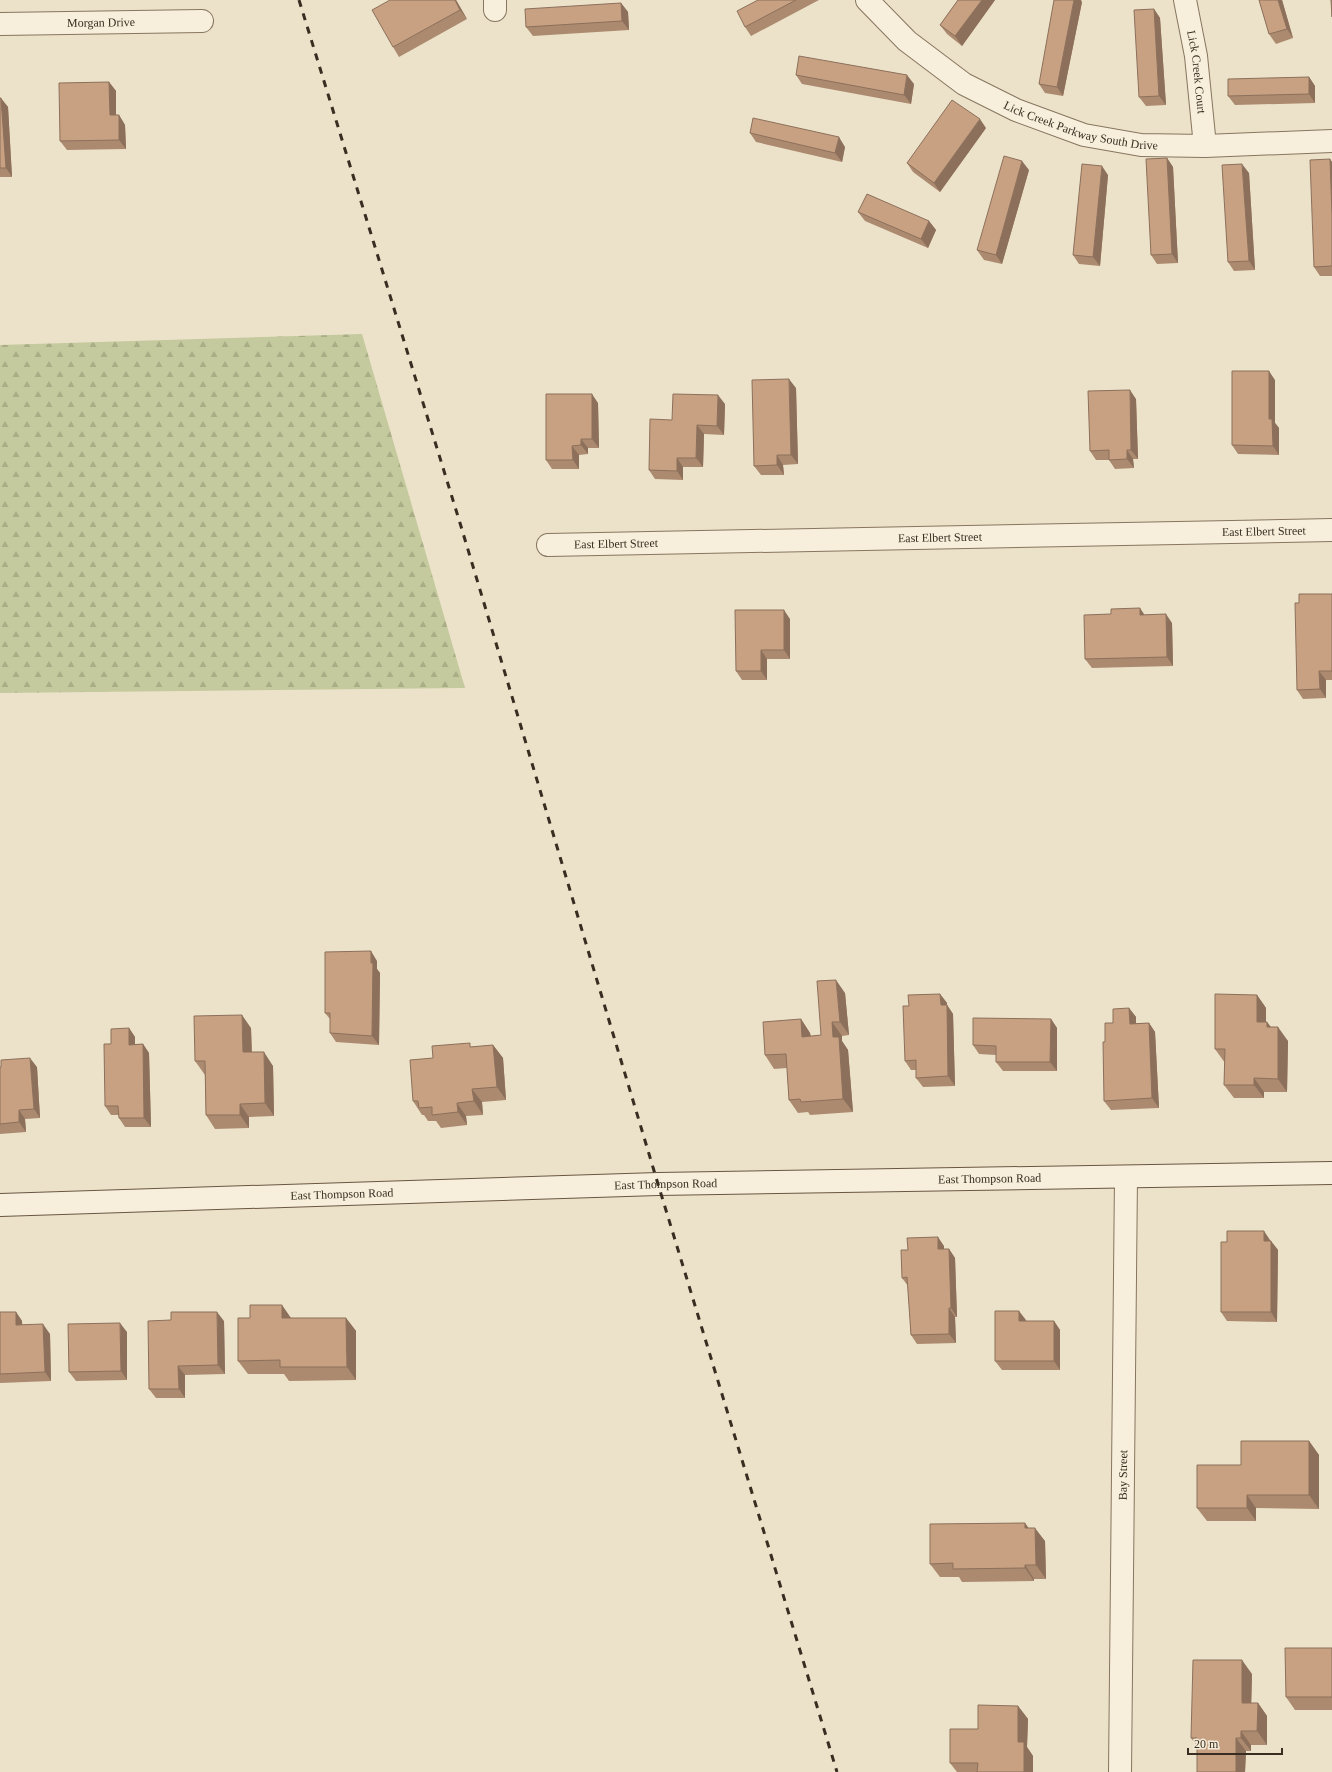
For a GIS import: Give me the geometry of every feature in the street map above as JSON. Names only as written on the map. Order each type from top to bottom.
[{"type":"street","name":"Lick Creek Parkway South Drive","points":[[867,0],[906,41],[940,68],[971,88],[1016,110],[1084,135],[1141,145],[1205,146],[1332,141]]},
{"type":"street","name":"Lick Creek Court","points":[[1185,0],[1196,56],[1205,146]]},
{"type":"street","name":"Morgan Drive","points":[[0,24],[202,20]]},
{"type":"street","name":"East Elbert Street","points":[[548,545],[1332,530]]},
{"type":"street","name":"East Thompson Road","points":[[0,1205],[650,1185],[1332,1173]]},
{"type":"street","name":"Bay Street","points":[[1120,1772],[1126,1177]]},
{"type":"green space","points":[[362,334],[465,688],[0,693],[0,345]]},
{"type":"building","points":[[390,0],[455,0],[460,10],[393,47],[372,10]]},
{"type":"building","points":[[758,0],[796,0],[745,27],[737,11]]},
{"type":"building","points":[[958,0],[982,0],[955,36],[940,25]]},
{"type":"building","points":[[1054,0],[1074,0],[1057,87],[1039,84]]},
{"type":"building","points":[[1259,0],[1278,0],[1287,29],[1269,34]]},
{"type":"building","points":[[621,3],[622,21],[526,27],[525,9]]},
{"type":"building","points":[[1154,9],[1159,96],[1139,97],[1134,10]]},
{"type":"building","points":[[799,56],[907,75],[904,95],[796,75]]},
{"type":"building","points":[[1309,77],[1309,94],[1228,96],[1228,79]]},
{"type":"building","points":[[109,82],[110,115],[119,115],[119,140],[60,141],[59,83]]},
{"type":"building","points":[[1,98],[6,168],[0,168]]},
{"type":"building","points":[[952,100],[980,119],[934,183],[907,163]]},
{"type":"building","points":[[753,118],[839,137],[835,153],[750,133]]},
{"type":"building","points":[[1004,156],[1022,161],[996,255],[977,250]]},
{"type":"building","points":[[1167,158],[1172,254],[1151,255],[1146,159]]},
{"type":"building","points":[[1330,159],[1332,266],[1314,267],[1310,160]]},
{"type":"building","points":[[1082,164],[1102,166],[1093,257],[1073,255]]},
{"type":"building","points":[[1242,164],[1249,261],[1228,262],[1222,165]]},
{"type":"building","points":[[867,194],[929,221],[921,239],[858,212]]},
{"type":"building","points":[[1232,371],[1269,371],[1269,419],[1272,419],[1273,446],[1232,445]]},
{"type":"building","points":[[789,379],[791,455],[777,455],[777,465],[754,466],[752,380]]},
{"type":"building","points":[[1130,390],[1131,450],[1127,450],[1127,459],[1109,460],[1109,450],[1090,451],[1088,391]]},
{"type":"building","points":[[546,394],[592,394],[592,439],[581,439],[581,445],[572,446],[573,460],[546,460]]},
{"type":"building","points":[[673,394],[718,395],[717,426],[697,425],[696,458],[677,458],[677,471],[649,470],[650,419],[672,420]]},
{"type":"building","points":[[1299,594],[1332,594],[1332,671],[1319,671],[1320,689],[1297,690],[1295,603],[1299,603]]},
{"type":"building","points":[[1140,608],[1140,615],[1166,614],[1167,657],[1085,659],[1084,615],[1111,614],[1111,609]]},
{"type":"building","points":[[735,610],[784,610],[784,650],[761,650],[761,671],[736,671]]},
{"type":"building","points":[[371,951],[371,963],[373,963],[372,1036],[330,1033],[330,1013],[325,1013],[325,952]]},
{"type":"building","points":[[836,980],[840,1022],[832,1022],[833,1037],[839,1037],[843,1099],[801,1102],[800,1099],[789,1100],[786,1054],[765,1055],[763,1022],[801,1019],[802,1037],[821,1035],[817,981]]},
{"type":"building","points":[[940,994],[941,1005],[947,1005],[948,1076],[916,1078],[916,1060],[905,1061],[903,1006],[909,1006],[908,995]]},
{"type":"building","points":[[1215,994],[1257,995],[1257,1022],[1267,1022],[1267,1027],[1278,1027],[1278,1079],[1254,1078],[1254,1085],[1224,1085],[1225,1049],[1215,1049]]},
{"type":"building","points":[[1129,1008],[1130,1024],[1149,1023],[1152,1098],[1104,1101],[1103,1042],[1105,1042],[1105,1023],[1113,1023],[1113,1009]]},
{"type":"building","points":[[242,1015],[243,1052],[264,1052],[265,1103],[240,1104],[240,1115],[206,1115],[205,1061],[195,1061],[194,1016]]},
{"type":"building","points":[[973,1018],[1051,1019],[1050,1062],[996,1062],[996,1046],[973,1045]]},
{"type":"building","points":[[129,1028],[129,1045],[143,1044],[144,1118],[119,1118],[118,1106],[105,1106],[104,1044],[111,1044],[111,1029]]},
{"type":"building","points":[[470,1043],[470,1047],[493,1045],[497,1087],[472,1089],[474,1101],[457,1103],[458,1112],[432,1115],[432,1107],[419,1108],[418,1101],[413,1101],[410,1060],[433,1058],[432,1046]]},
{"type":"building","points":[[30,1058],[34,1109],[19,1110],[19,1122],[0,1124],[1,1060]]},
{"type":"building","points":[[1227,1231],[1264,1231],[1264,1241],[1271,1241],[1271,1312],[1221,1312],[1221,1242],[1227,1242]]},
{"type":"building","points":[[938,1237],[938,1249],[949,1249],[951,1308],[949,1308],[949,1334],[911,1335],[907,1277],[902,1278],[901,1250],[908,1250],[907,1238]]},
{"type":"building","points":[[250,1305],[282,1305],[282,1318],[346,1318],[347,1367],[280,1367],[280,1360],[238,1361],[238,1318],[250,1318]]},
{"type":"building","points":[[995,1311],[1019,1311],[1019,1321],[1054,1321],[1054,1361],[995,1361]]},
{"type":"building","points":[[0,1312],[16,1312],[16,1325],[43,1324],[45,1372],[0,1374]]},
{"type":"building","points":[[171,1312],[217,1312],[218,1365],[178,1366],[179,1389],[149,1389],[148,1321],[171,1320]]},
{"type":"building","points":[[120,1323],[121,1371],[69,1372],[68,1324]]},
{"type":"building","points":[[1241,1441],[1309,1441],[1309,1495],[1247,1495],[1247,1508],[1197,1508],[1197,1465],[1241,1465]]},
{"type":"building","points":[[1025,1523],[1025,1528],[1035,1528],[1036,1565],[1025,1565],[1025,1568],[953,1569],[953,1563],[930,1564],[930,1524]]},
{"type":"building","points":[[1285,1648],[1332,1648],[1332,1697],[1286,1697]]},
{"type":"building","points":[[1193,1660],[1242,1660],[1242,1703],[1258,1703],[1257,1731],[1241,1731],[1241,1738],[1236,1738],[1236,1772],[1197,1772],[1197,1738],[1191,1738]]},
{"type":"building","points":[[978,1705],[1018,1706],[1018,1742],[1024,1742],[1024,1772],[977,1772],[978,1763],[950,1763],[950,1729],[978,1729]]},
{"type":"railway","points":[[299,0],[460,523],[658,1184],[837,1772]]}]
